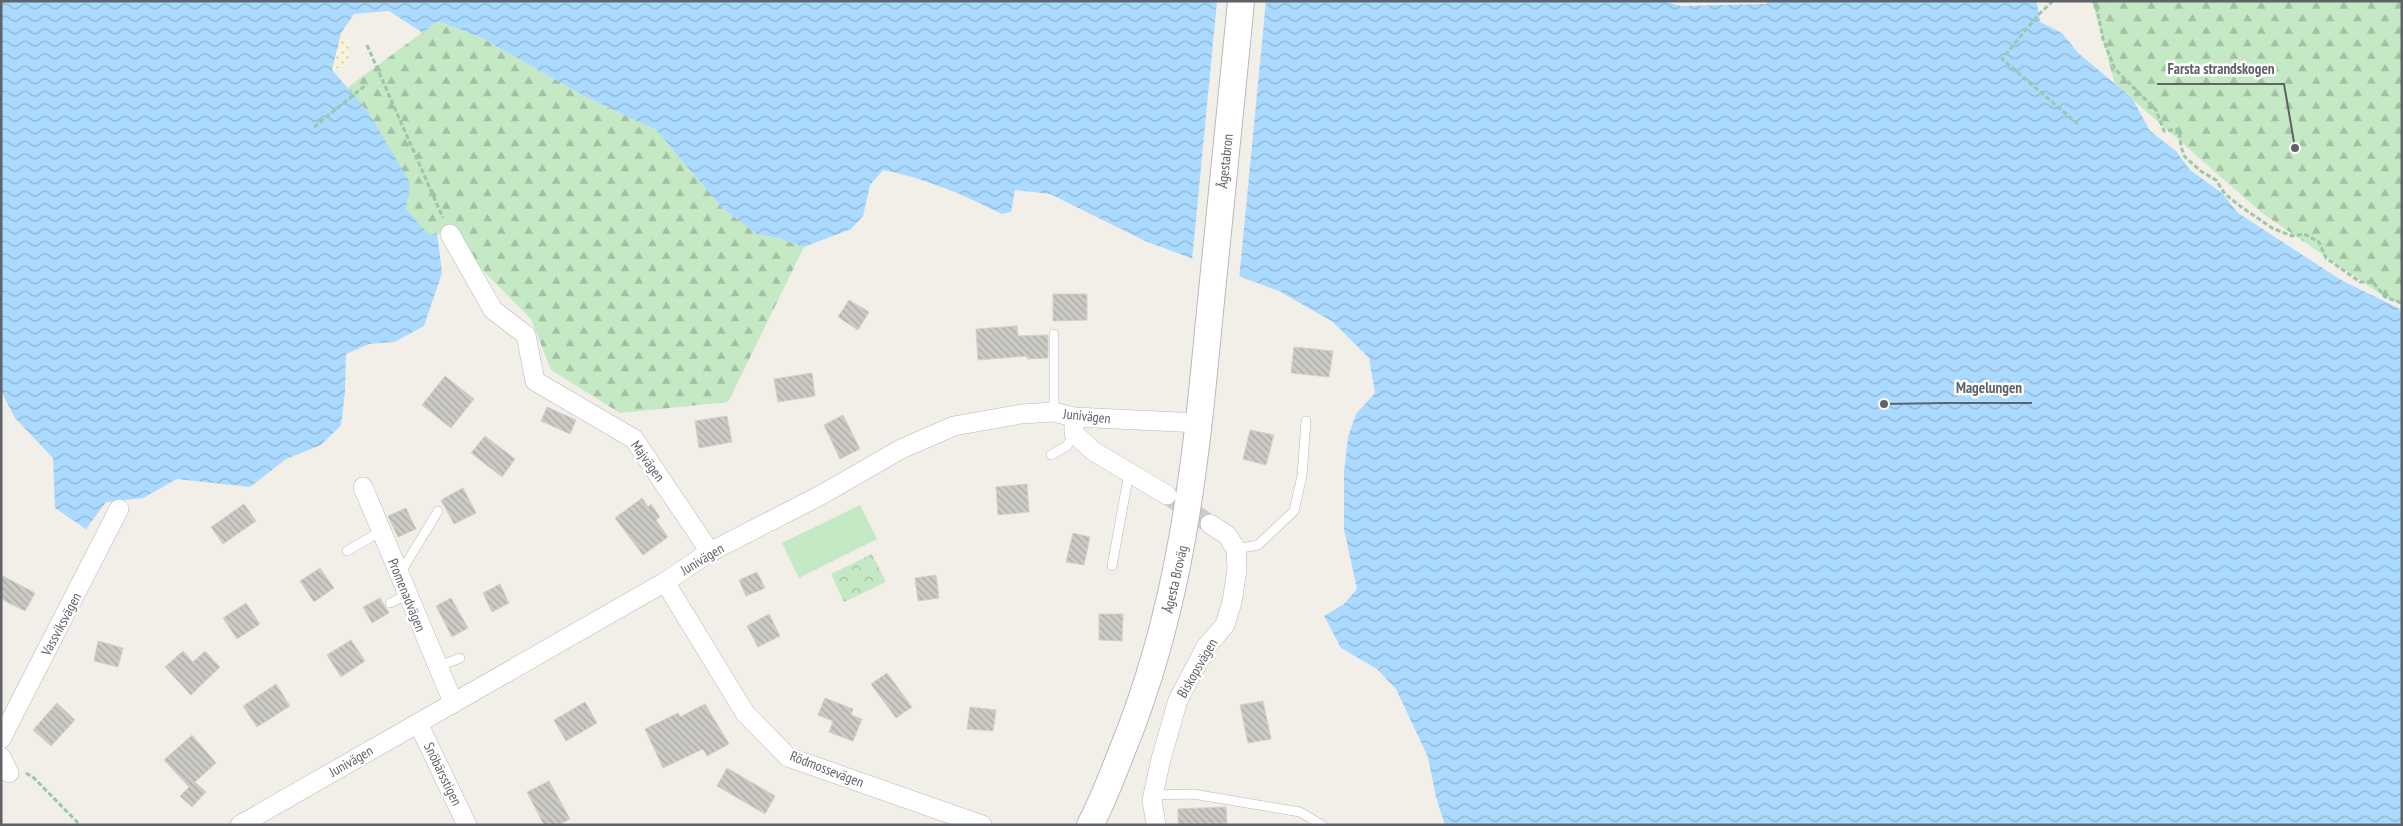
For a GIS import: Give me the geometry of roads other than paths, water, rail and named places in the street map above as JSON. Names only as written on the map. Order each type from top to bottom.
[{"type":"main road","name":"Ågestabron","points":[[1209,321],[1241,1]]},
{"type":"main road","name":"Ågesta Broväg","points":[[1090,825],[1134,724],[1169,608],[1185,533],[1200,423],[1209,321]]},
{"type":"street","name":"Majvägen","points":[[450,234],[493,310],[526,335],[535,381],[634,438],[710,552]]},
{"type":"street","name":"Junivägen","points":[[240,825],[664,582],[710,552],[823,494],[901,449],[954,426],[1021,414],[1054,412],[1074,425],[1200,423]]},
{"type":"street","points":[[1074,425],[1093,451],[1167,495]]},
{"type":"street","name":"Promenadvägen","points":[[363,487],[437,668],[453,702]]},
{"type":"street","name":"Vassviksvägen","points":[[1,739],[119,509]]},
{"type":"street","points":[[1210,524],[1227,535],[1236,549]]},
{"type":"street","name":"Biskopsvägen","points":[[1156,825],[1154,795],[1178,700],[1206,647],[1224,625],[1232,602],[1237,568],[1236,549]]},
{"type":"street","name":"Rödmossevägen","points":[[664,582],[745,713],[788,756],[982,825]]},
{"type":"street","name":"Snöbärsstigen","points":[[418,723],[467,825]]},
{"type":"lane","points":[[1054,334],[1054,412]]},
{"type":"lane","points":[[1236,549],[1258,544],[1294,511],[1302,476],[1306,421]]},
{"type":"lane","points":[[1051,455],[1067,446],[1074,425]]},
{"type":"lane","points":[[1112,566],[1129,472]]},
{"type":"lane","points":[[399,575],[438,511]]},
{"type":"lane","points":[[347,551],[381,530]]},
{"type":"lane","points":[[390,603],[407,595]]},
{"type":"lane","points":[[437,668],[460,658]]},
{"type":"lane","points":[[1154,795],[1193,794],[1300,812],[1322,825]]},
{"type":"water","points":[[1,1],[1663,1],[1681,6],[1766,4],[1769,1],[2035,1],[2040,22],[2062,33],[2078,53],[2132,98],[2150,131],[2176,151],[2190,170],[2222,193],[2238,213],[2341,280],[2402,310],[2402,825],[1445,825],[1436,797],[1428,757],[1396,689],[1377,669],[1341,648],[1324,616],[1343,605],[1357,589],[1344,529],[1344,472],[1348,437],[1356,414],[1375,393],[1369,358],[1333,322],[1279,291],[1145,241],[1050,194],[1015,190],[1011,212],[1002,214],[944,188],[899,173],[883,170],[870,185],[863,216],[851,229],[804,247],[778,238],[757,234],[723,209],[656,130],[586,97],[480,37],[438,21],[423,33],[389,11],[354,14],[341,33],[332,70],[367,110],[410,183],[406,209],[429,235],[437,233],[442,273],[424,326],[394,342],[369,344],[346,354],[345,392],[341,425],[321,445],[286,459],[250,487],[177,479],[143,498],[106,502],[86,529],[55,508],[53,458],[15,418],[1,391]]},
{"type":"tunnel","points":[[1167,495],[1210,524]]},
{"type":"place","name":"Farsta strandskogen","points":[[2295,148]]},
{"type":"place","name":"Magelungen","points":[[1884,404]]}]
